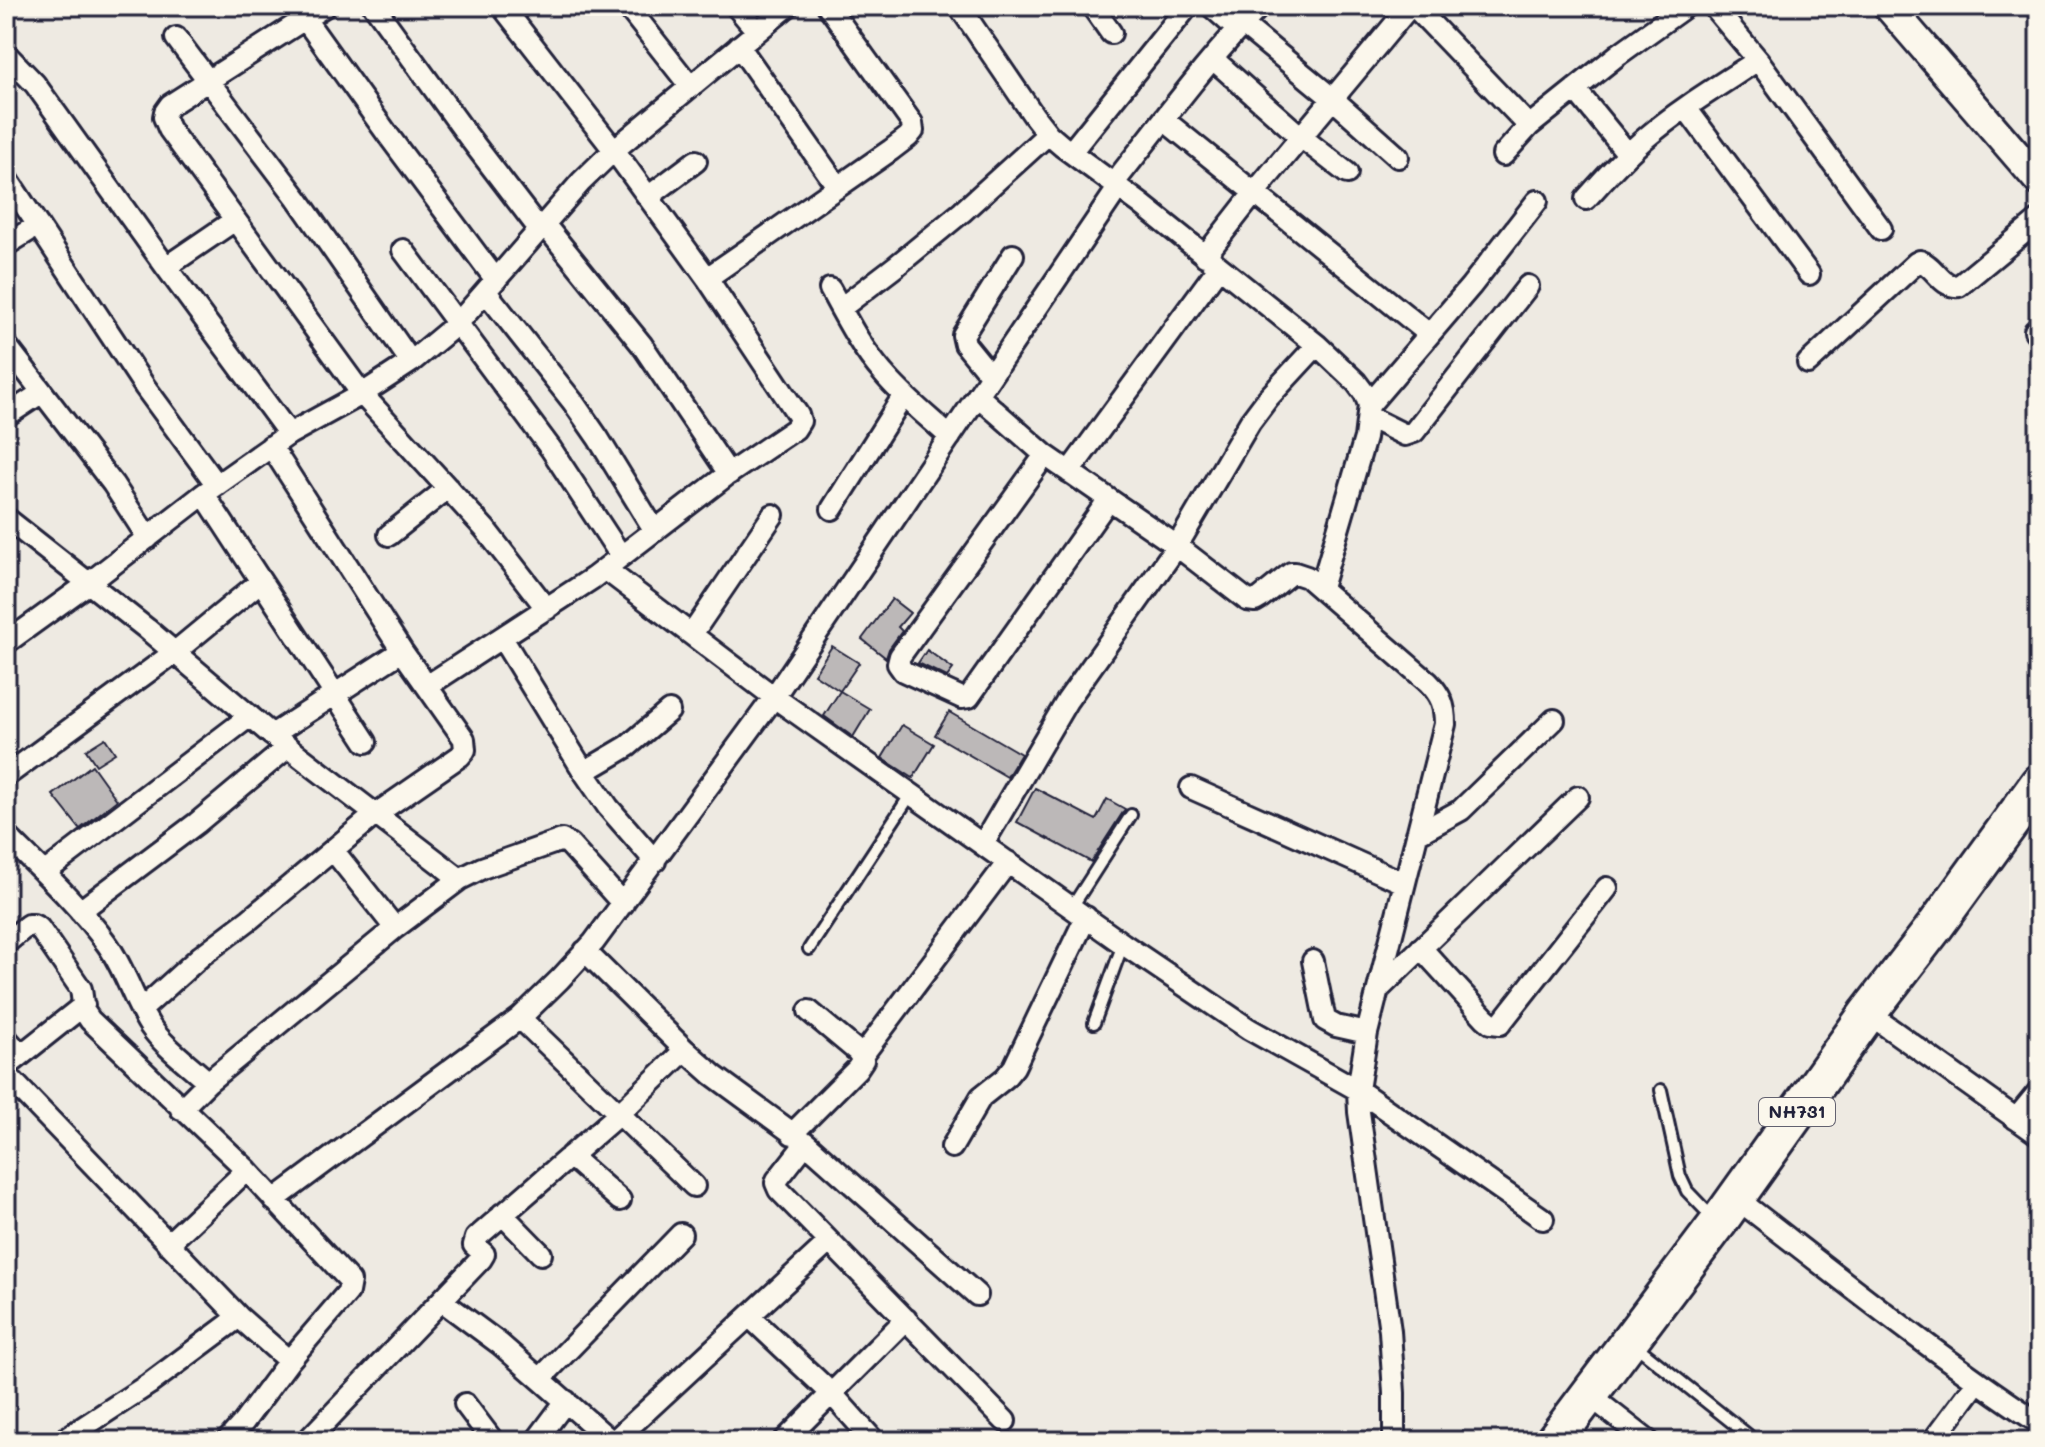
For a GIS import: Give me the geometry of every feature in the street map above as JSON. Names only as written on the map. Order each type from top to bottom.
[{"type":"highway","name":"NH731","points":[[1554,1441],[2039,783]]},
{"type":"street","points":[[325,6],[170,105],[164,117],[169,129],[362,394],[485,529],[547,609]]},
{"type":"street","points":[[374,6],[468,136],[642,345],[729,474]]},
{"type":"street","points":[[427,686],[547,609],[795,429],[800,421],[707,278],[614,150],[502,6]]},
{"type":"street","points":[[627,6],[690,86]]},
{"type":"street","points":[[736,6],[757,31]]},
{"type":"street","points":[[6,643],[271,446],[411,362],[458,323],[581,182],[614,150],[788,6]]},
{"type":"street","points":[[707,278],[908,137],[914,127],[828,6]]},
{"type":"street","points":[[959,6],[1048,134],[1317,345],[1365,394],[1369,411],[1365,438],[1321,588]]},
{"type":"street","points":[[1092,6],[1111,33]]},
{"type":"street","points":[[1071,152],[1188,6]]},
{"type":"street","points":[[1211,6],[1333,99],[1398,157]]},
{"type":"street","points":[[274,1200],[520,1018],[585,951],[655,861],[774,697],[1116,186],[1164,120],[1260,6]]},
{"type":"street","points":[[1069,472],[1255,192],[1412,6],[1529,126]]},
{"type":"street","points":[[1503,155],[1529,126],[1619,54],[1686,6]]},
{"type":"street","points":[[1713,6],[1758,60],[1881,229]]},
{"type":"street","points":[[1888,6],[2039,181]]},
{"type":"street","points":[[305,19],[598,438],[655,531]]},
{"type":"street","points":[[176,38],[297,198],[411,362]]},
{"type":"street","points":[[739,46],[837,186]]},
{"type":"street","points":[[6,54],[35,84],[289,434]]},
{"type":"street","points":[[1213,59],[1347,173]]},
{"type":"street","points":[[1586,199],[1648,136],[1758,60]]},
{"type":"street","points":[[1575,89],[1628,154]]},
{"type":"street","points":[[1686,108],[1809,274]]},
{"type":"street","points":[[1164,120],[1429,334]]},
{"type":"street","points":[[841,308],[962,212],[1048,134]]},
{"type":"street","points":[[648,197],[696,161]]},
{"type":"street","points":[[6,177],[211,490],[261,581],[366,742]]},
{"type":"street","points":[[1369,411],[1537,201]]},
{"type":"street","points":[[166,267],[235,220]]},
{"type":"street","points":[[1808,363],[1916,263],[1925,263],[1947,285],[1959,286],[2039,220]]},
{"type":"street","points":[[6,245],[38,225]]},
{"type":"street","points":[[403,250],[551,449],[613,562],[692,634],[774,697],[1123,944],[1249,1029],[1358,1090],[1543,1219]]},
{"type":"street","points":[[991,376],[968,348],[963,335],[1013,255]]},
{"type":"street","points":[[1369,411],[1405,435],[1414,432],[1528,286]]},
{"type":"street","points":[[830,289],[863,347],[882,372],[950,437]]},
{"type":"street","points":[[6,345],[113,484],[148,538]]},
{"type":"street","points":[[983,844],[1067,701],[1177,546],[1260,408],[1317,345]]},
{"type":"street","points":[[6,416],[41,393]]},
{"type":"street","points":[[832,509],[904,395]]},
{"type":"street","points":[[978,396],[1045,455],[1177,546],[1243,597],[1251,601],[1260,598],[1284,577],[1295,573],[1307,577],[1428,682],[1442,699],[1445,724],[1367,1033],[1358,1090],[1390,1331],[1394,1441]]},
{"type":"street","points":[[141,1010],[201,956],[376,814],[465,750],[464,739],[402,651],[271,446]]},
{"type":"street","points":[[1045,455],[900,656],[898,664],[903,671],[962,698],[969,697],[1109,499]]},
{"type":"street","points":[[389,535],[448,488]]},
{"type":"street","points":[[692,634],[773,515]]},
{"type":"street","points":[[8,522],[175,652],[280,741],[460,879]]},
{"type":"street","points":[[6,776],[175,652],[261,581]]},
{"type":"street","points":[[502,638],[608,807],[655,861]]},
{"type":"street","points":[[80,911],[197,823],[280,741],[335,695],[402,651]]},
{"type":"street","points":[[584,772],[628,746],[669,711]]},
{"type":"street","points":[[44,873],[250,716]]},
{"type":"street","points":[[1417,834],[1461,810],[1554,720]]},
{"type":"street","points":[[1191,788],[1404,883]]},
{"type":"street","points":[[1378,990],[1578,797]]},
{"type":"street","points":[[6,836],[80,911],[115,956],[151,1027],[208,1082]]},
{"type":"street","points":[[181,1109],[208,1082],[395,928],[460,879],[482,868],[562,840],[623,904]]},
{"type":"street","points":[[333,850],[395,928]]},
{"type":"street","points":[[1005,1421],[777,1186],[799,1138],[861,1064],[862,1056],[1008,862]]},
{"type":"street","points":[[1421,948],[1485,1018],[1491,1023],[1500,1024],[1607,888]]},
{"type":"street","points":[[952,1147],[981,1097],[1014,1067],[1079,912]]},
{"type":"street","points":[[6,943],[24,927],[36,926],[81,989],[84,1011],[90,1020],[247,1170],[348,1277],[351,1285],[348,1292],[227,1441]]},
{"type":"street","points":[[585,951],[713,1075],[799,1138],[977,1295]]},
{"type":"street","points":[[1313,961],[1325,1020],[1336,1026],[1367,1033]]},
{"type":"street","points":[[6,1038],[13,1061],[84,1005]]},
{"type":"street","points":[[809,1011],[862,1056]]},
{"type":"street","points":[[1868,1013],[2039,1135]]},
{"type":"street","points":[[520,1018],[694,1186]]},
{"type":"street","points":[[307,1441],[483,1256],[483,1252],[474,1245],[474,1240],[619,1114],[685,1050]]},
{"type":"street","points":[[6,1074],[239,1317],[289,1361]]},
{"type":"street","points":[[2016,1119],[2039,1091]]},
{"type":"street","points":[[570,1156],[620,1200]]},
{"type":"street","points":[[168,1244],[247,1170]]},
{"type":"street","points":[[1727,1210],[2039,1423]]},
{"type":"street","points":[[502,1214],[541,1254]]},
{"type":"street","points":[[541,1378],[681,1234]]},
{"type":"street","points":[[442,1301],[500,1344],[612,1441],[829,1242]]},
{"type":"street","points":[[62,1441],[149,1384],[239,1317]]},
{"type":"street","points":[[750,1317],[832,1394],[874,1441]]},
{"type":"street","points":[[784,1441],[906,1319]]},
{"type":"street","points":[[1933,1441],[1977,1382]]},
{"type":"street","points":[[1589,1395],[1648,1441]]},
{"type":"street","points":[[536,1441],[566,1401]]},
{"type":"street","points":[[465,1404],[493,1441]]},
{"type":"lane","points":[[809,949],[911,794]]},
{"type":"lane","points":[[1079,912],[1131,815]]},
{"type":"lane","points":[[1094,1023],[1123,944]]},
{"type":"lane","points":[[1661,1090],[1684,1186],[1727,1210]]},
{"type":"lane","points":[[1630,1341],[1748,1435]]},
{"type":"building","points":[[892,599],[910,613],[898,627],[902,631],[886,658],[862,639]]},
{"type":"building","points":[[832,646],[859,663],[840,691],[814,674]]},
{"type":"building","points":[[927,650],[953,669],[947,677],[918,663]]},
{"type":"building","points":[[840,691],[870,709],[853,737],[824,716]]},
{"type":"building","points":[[949,712],[1021,754],[1007,777],[935,735]]},
{"type":"building","points":[[902,725],[934,744],[913,778],[882,758]]},
{"type":"building","points":[[105,738],[115,753],[96,765],[86,750]]},
{"type":"building","points":[[92,765],[117,800],[80,829],[53,795]]},
{"type":"building","points":[[1035,788],[1096,820],[1107,799],[1125,809],[1091,862],[1017,822]]}]
